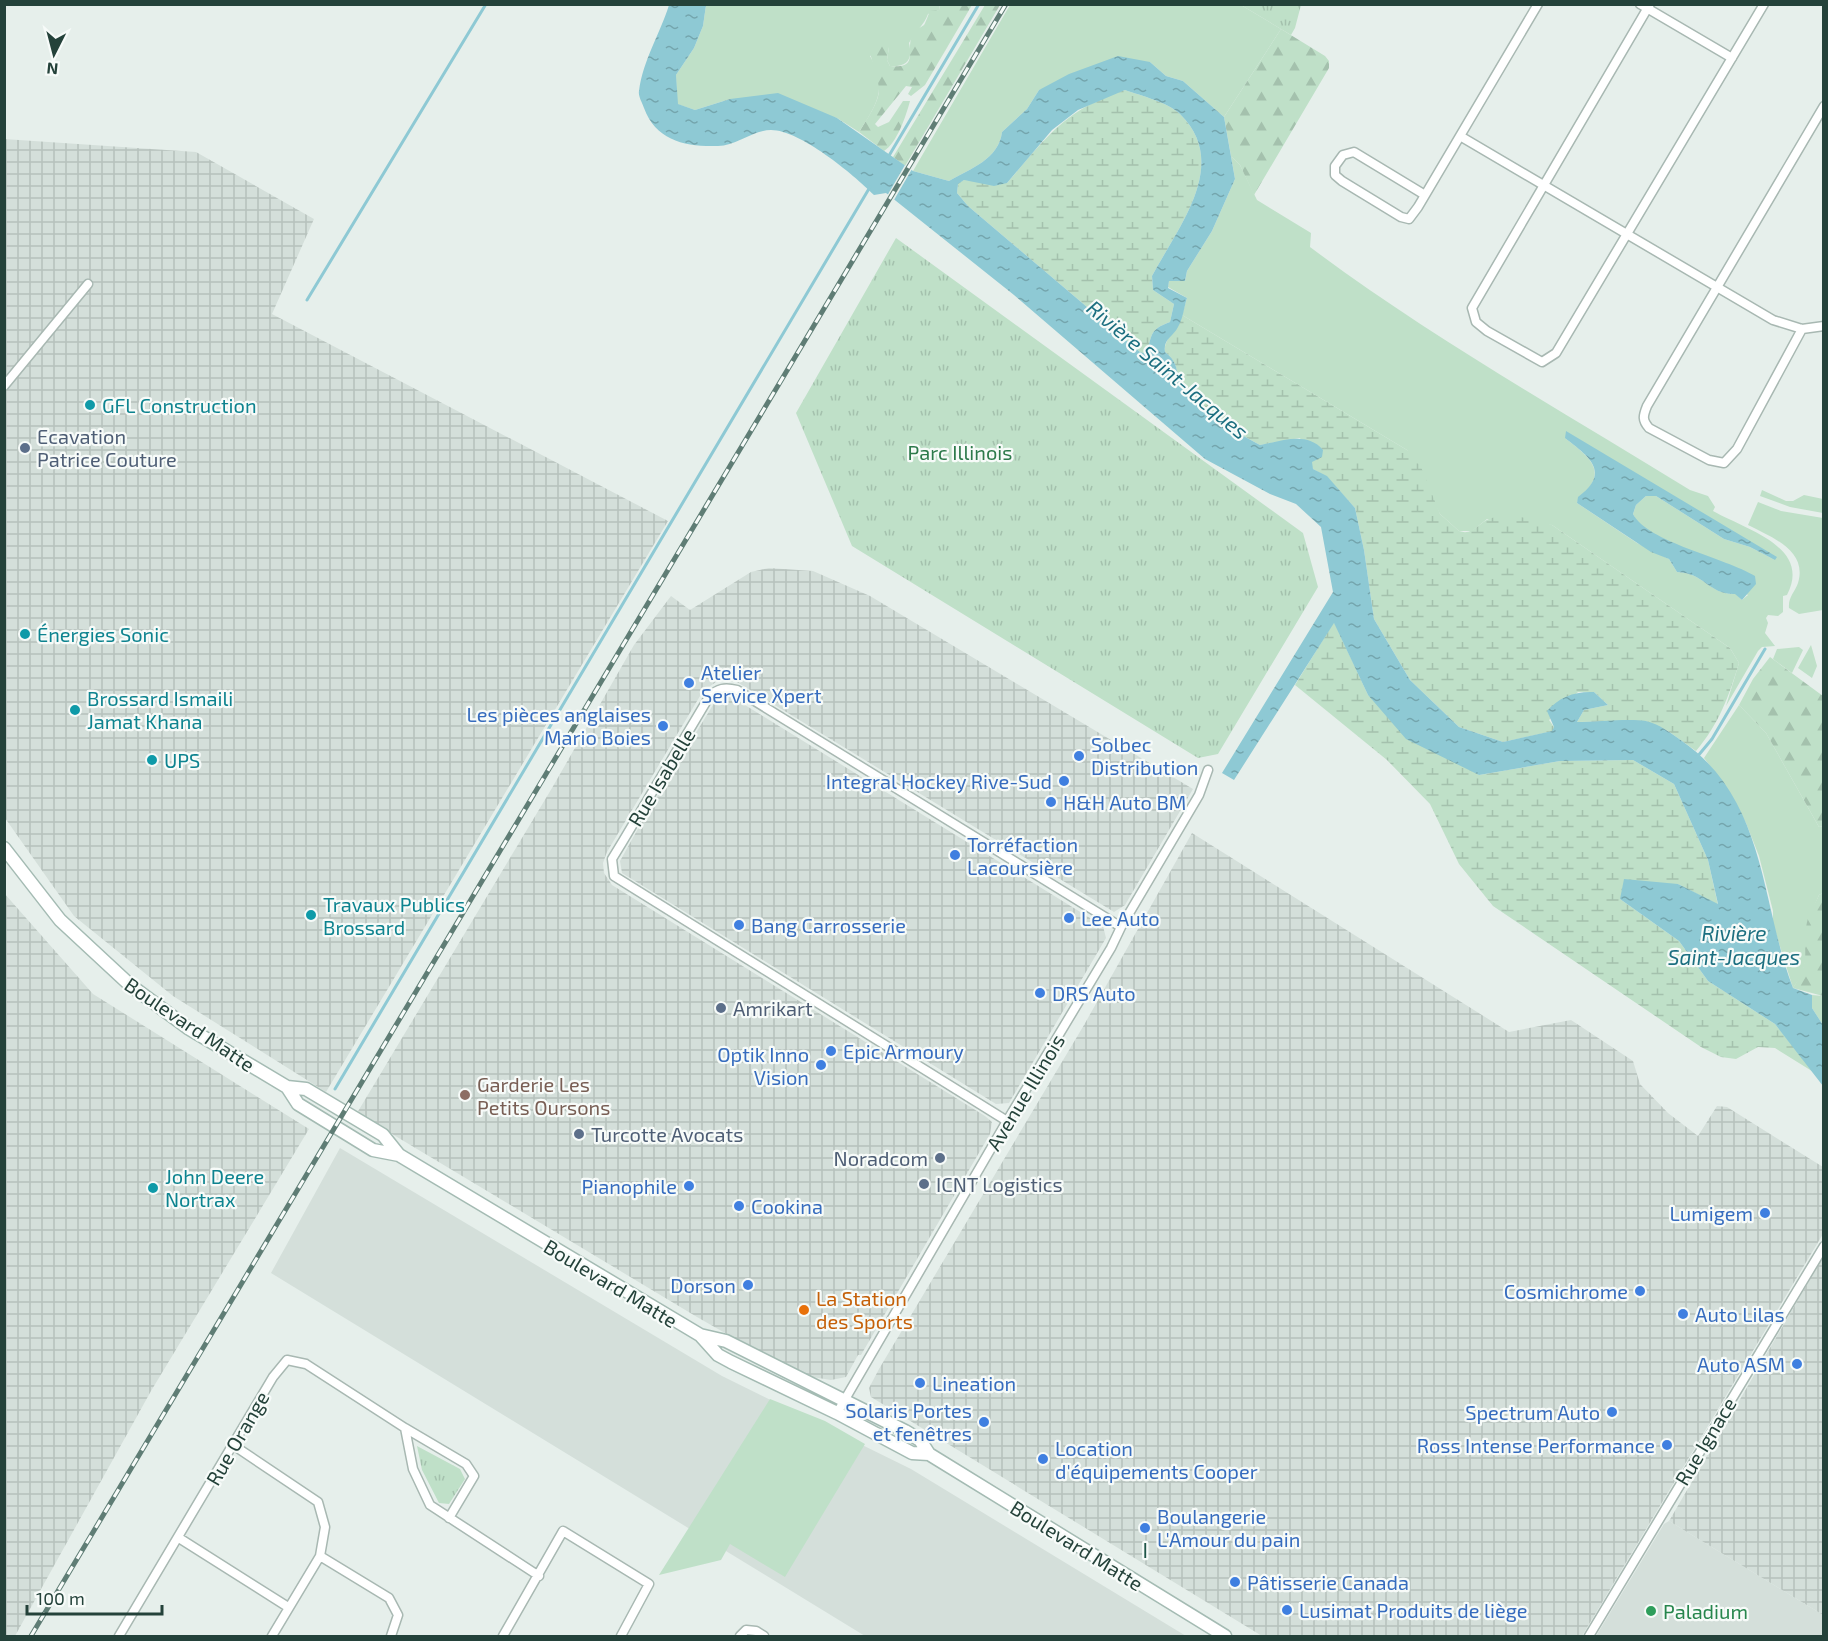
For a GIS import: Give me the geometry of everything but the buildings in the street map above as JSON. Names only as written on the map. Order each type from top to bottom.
[{"type":"main road","name":"Boulevard Matte","points":[[4,848],[50,908],[86,947],[121,978],[182,1023],[287,1087],[306,1089],[383,1135],[399,1155]]},
{"type":"main road","name":"Boulevard Matte","points":[[287,1087],[298,1104],[373,1150],[399,1155],[700,1335],[718,1355],[837,1413],[912,1454],[929,1454]]},
{"type":"main road","name":"Boulevard Matte","points":[[700,1335],[726,1341],[845,1399],[920,1440],[929,1454],[1225,1636]]},
{"type":"street","points":[[1425,195],[1354,152],[1343,155],[1335,166],[1337,178],[1405,219],[1414,215],[1538,4]]},
{"type":"street","points":[[1732,58],[1646,6],[1472,308],[1476,322],[1487,331],[1542,362],[1549,360],[1556,353],[1628,235],[1764,4]]},
{"type":"street","points":[[1802,329],[1731,458],[1724,463],[1709,460],[1649,428],[1643,416],[1715,286],[1824,106]]},
{"type":"street","points":[[1461,136],[1773,320],[1802,329],[1824,326]]},
{"type":"street","points":[[4,386],[88,284]]},
{"type":"street","name":"Rue Isabelle","points":[[1007,1120],[614,876],[612,859],[709,697],[716,690],[726,688],[737,690],[1121,927]]},
{"type":"street","name":"Avenue Illinois","points":[[837,1413],[1007,1120],[1078,1005],[1198,795],[1208,770]]},
{"type":"street","name":"Rue Ignace","points":[[1589,1636],[1824,1246]]},
{"type":"street","name":"Rue Orange","points":[[121,1634],[273,1377],[287,1360],[306,1364],[405,1428],[466,1464],[474,1476],[449,1518]]},
{"type":"street","points":[[405,1428],[413,1469],[430,1505],[539,1576]]},
{"type":"street","points":[[233,1445],[318,1502],[325,1527],[320,1556],[272,1636]]},
{"type":"street","points":[[503,1636],[563,1531],[649,1584],[621,1636]]},
{"type":"street","points":[[178,1538],[288,1607]]},
{"type":"street","points":[[320,1556],[389,1598],[398,1615],[391,1636]]},
{"type":"street","points":[[740,1636],[746,1630],[756,1631],[765,1636]]},
{"type":"street","points":[[121,1634],[131,1636]]},
{"type":"shaded area","points":[[4,139],[196,152],[314,219],[272,314],[668,521],[326,1092],[173,996],[74,916],[5,818]]},
{"type":"shaded area","points":[[769,568],[813,571],[870,596],[1193,789],[1125,905],[1114,912],[737,682],[719,680],[703,691],[607,852],[603,863],[604,873],[612,885],[992,1122],[990,1134],[861,1355],[858,1355],[846,1377],[831,1380],[812,1377],[760,1353],[357,1113],[552,788],[634,645],[671,596],[690,610],[751,572]]},
{"type":"shaded area","points":[[727,694],[1103,926],[1106,938],[1009,1103],[996,1104],[622,873],[620,861],[645,816],[716,700]]},
{"type":"shaded area","points":[[1192,833],[1509,1032],[1571,1020],[1633,1061],[1640,1084],[1668,1113],[1698,1136],[1717,1106],[1727,1107],[1823,1167],[1823,1234],[1582,1636],[1262,1636],[871,1397],[869,1388],[879,1369],[1084,1025]]},
{"type":"shaded area","points":[[4,893],[93,994],[309,1129],[151,1391],[15,1636],[4,1636]]},
{"type":"shaded area","points":[[340,1148],[722,1376],[911,1469],[1186,1636],[865,1636],[271,1273]]},
{"type":"shaded area","points":[[1823,1257],[1823,1615],[1669,1521]]},
{"type":"shaded area","points":[[1669,1521],[1823,1615],[1823,1636],[1596,1636],[1664,1524]]},
{"type":"green space","points":[[940,4],[939,10],[928,14],[909,43],[910,54],[905,64],[890,66],[887,60],[889,47],[870,56],[878,78],[878,96],[859,132],[837,118],[730,99],[695,110],[677,104],[676,75],[694,48],[703,26],[706,5]]},
{"type":"green space","points":[[1301,4],[1291,35],[1241,5]]},
{"type":"green space","points":[[940,5],[972,5],[925,85],[911,96],[908,94],[912,87],[906,86],[875,124],[878,127],[889,122],[903,101],[910,101],[897,136],[884,151],[859,132],[875,105],[879,89],[868,44],[885,41],[889,47],[887,60],[890,66],[905,65],[909,61],[913,34],[924,25],[930,11],[939,10]]},
{"type":"green space","points":[[985,5],[1000,5],[905,166],[893,157]]},
{"type":"green space","points":[[1010,5],[1241,5],[1281,29],[1224,117],[1183,81],[1166,76],[1150,62],[1039,90],[1027,109],[1002,132],[1000,141],[989,156],[949,181],[913,171]]},
{"type":"green space","points":[[1281,29],[1325,56],[1329,61],[1329,68],[1254,195],[1240,165],[1231,156],[1224,117]]},
{"type":"green space","points":[[1125,90],[1161,103],[1180,114],[1195,133],[1201,154],[1200,174],[1195,195],[1186,216],[1152,276],[1153,290],[1174,304],[1170,322],[1155,331],[1146,355],[968,206],[957,193],[958,183],[964,180],[1007,183],[1058,127],[1087,106]]},
{"type":"green space","points":[[1231,156],[1240,165],[1257,200],[1311,233],[1310,247],[1356,280],[1497,373],[1690,490],[1708,496],[1715,507],[1713,511],[1758,533],[1784,552],[1791,564],[1792,578],[1787,595],[1783,596],[1783,612],[1778,616],[1768,615],[1766,618],[1768,623],[1765,633],[1775,646],[1762,647],[1758,651],[1726,706],[1739,663],[1730,648],[1552,525],[1487,519],[1472,531],[1459,531],[1440,514],[1407,450],[1182,315],[1187,298],[1168,287],[1169,281],[1185,281],[1187,271],[1212,231],[1235,179]],"holes":[[[1565,438],[1775,560],[1750,547],[1724,539],[1656,496],[1646,496],[1636,505],[1633,514],[1639,525],[1748,595],[1742,600],[1736,594],[1719,591],[1694,576],[1677,572],[1669,559],[1637,543],[1577,503],[1579,497],[1594,480],[1595,472],[1588,458]]]},
{"type":"green space","name":"Parc Illinois","points":[[896,238],[1303,533],[1318,587],[1218,754],[1198,758],[852,546],[796,413]]},
{"type":"green space","points":[[1182,315],[1407,450],[1421,467],[1440,514],[1459,531],[1468,532],[1489,519],[1504,516],[1552,525],[1730,648],[1739,663],[1717,720],[1696,751],[1668,731],[1646,721],[1577,722],[1584,710],[1608,705],[1594,692],[1578,692],[1549,720],[1554,727],[1553,731],[1503,742],[1459,727],[1410,680],[1374,619],[1355,508],[1327,477],[1313,469],[1300,438],[1260,445],[1208,413],[1184,389],[1173,361],[1165,352],[1168,338]]},
{"type":"green space","points":[[1762,490],[1786,501],[1793,501],[1804,495],[1823,499],[1823,513],[1790,507],[1760,496]]},
{"type":"green space","points":[[1758,502],[1781,511],[1823,518],[1823,610],[1799,614],[1789,608],[1798,583],[1800,572],[1798,562],[1793,553],[1777,540],[1748,525]]},
{"type":"green space","points":[[1334,622],[1368,695],[1479,775],[1560,761],[1633,760],[1674,784],[1708,860],[1718,905],[1678,884],[1620,899],[1679,941],[1708,981],[1775,1024],[1815,1073],[1775,1048],[1758,1047],[1736,1059],[1721,1057],[1701,1047],[1493,906],[1459,864],[1430,804],[1387,760],[1295,685]]},
{"type":"green space","points":[[1811,645],[1817,666],[1812,678],[1798,668]]},
{"type":"green space","points":[[1799,647],[1803,650],[1792,673],[1773,659],[1777,649]]},
{"type":"green space","points":[[1770,657],[1823,696],[1823,826],[1819,827],[1766,733],[1739,705],[1753,679]]},
{"type":"green space","points":[[1739,705],[1766,733],[1819,827],[1823,826],[1823,893],[1819,895],[1807,923],[1807,954],[1802,975],[1793,988],[1773,924],[1773,911],[1759,856],[1746,823],[1724,784],[1704,758]]},
{"type":"green space","points":[[1823,893],[1823,996],[1793,988],[1805,962],[1805,932],[1808,919],[1819,895]]},
{"type":"green space","points":[[1812,995],[1823,996],[1823,1025],[1812,1008]]},
{"type":"green space","points":[[770,1399],[825,1421],[865,1444],[785,1577],[730,1544],[721,1560],[659,1575]]},
{"type":"green space","points":[[417,1446],[460,1469],[465,1479],[449,1504],[439,1503],[422,1470]]},
{"type":"water","name":"Rivière Saint-Jacques","points":[[669,5],[706,5],[703,26],[694,48],[676,75],[678,104],[695,110],[730,99],[778,93],[837,118],[913,171],[949,181],[989,156],[1000,141],[1002,132],[1027,109],[1039,90],[1069,74],[1118,56],[1150,62],[1166,76],[1183,81],[1224,117],[1235,179],[1212,231],[1187,271],[1185,281],[1169,281],[1168,288],[1187,298],[1180,324],[1167,341],[1165,348],[1165,352],[1175,365],[1184,389],[1208,413],[1260,445],[1302,439],[1317,444],[1323,450],[1322,457],[1312,462],[1313,469],[1327,476],[1355,508],[1374,619],[1410,680],[1459,727],[1503,742],[1552,731],[1554,727],[1547,711],[1552,706],[1568,696],[1594,692],[1608,705],[1584,710],[1577,722],[1631,720],[1651,722],[1678,738],[1710,765],[1731,792],[1746,822],[1757,854],[1782,955],[1793,988],[1812,995],[1812,1008],[1823,1025],[1823,1086],[1775,1024],[1708,981],[1679,941],[1620,899],[1624,879],[1678,884],[1718,904],[1708,860],[1674,784],[1633,760],[1560,761],[1479,775],[1406,739],[1368,695],[1334,623],[1234,780],[1222,773],[1333,592],[1321,527],[1296,504],[1270,494],[1205,459],[1014,295],[886,193],[874,195],[840,165],[811,145],[783,132],[771,130],[758,132],[731,144],[718,146],[684,143],[664,135],[649,119],[639,93],[644,69]],"holes":[[[1125,90],[1161,103],[1180,114],[1195,133],[1201,154],[1200,174],[1195,195],[1186,216],[1152,276],[1153,290],[1174,304],[1170,322],[1155,331],[1146,354],[1140,352],[968,206],[957,193],[958,184],[964,180],[994,186],[1007,183],[1052,130],[1078,110]]]},
{"type":"water","points":[[1566,431],[1777,557],[1775,560],[1750,547],[1724,539],[1656,496],[1646,496],[1636,505],[1633,514],[1641,524],[1670,541],[1742,569],[1755,576],[1756,584],[1742,600],[1735,594],[1719,591],[1694,576],[1677,572],[1669,559],[1651,552],[1577,503],[1578,497],[1594,480],[1595,472],[1593,465],[1582,451],[1565,438]]},
{"type":"pier","points":[[905,165],[912,169],[894,200],[887,196]]},
{"type":"waterway","points":[[307,300],[486,4]]},
{"type":"waterway","points":[[887,159],[979,4]]},
{"type":"waterway","points":[[335,1089],[870,187]]},
{"type":"waterway","points":[[1697,757],[1712,739],[1765,649]]},
{"type":"railway","points":[[31,1636],[1006,4]]},
{"type":"place","name":"GFL Construction","points":[[90,405]]},
{"type":"place","name":"Ecavation Patrice Couture","points":[[25,448]]},
{"type":"place","name":"Énergies Sonic","points":[[25,634]]},
{"type":"place","name":"Atelier Service Xpert","points":[[689,683]]},
{"type":"place","name":"Brossard Ismaili Jamat Khana","points":[[75,710]]},
{"type":"place","name":"Les pièces anglaises Mario Boies","points":[[663,726]]},
{"type":"place","name":"Solbec Distribution","points":[[1079,756]]},
{"type":"place","name":"UPS","points":[[152,760]]},
{"type":"place","name":"Integral Hockey Rive-Sud","points":[[1064,781]]},
{"type":"place","name":"H&H Auto BM","points":[[1051,802]]},
{"type":"place","name":"Torréfaction Lacoursière","points":[[955,855]]},
{"type":"place","name":"Travaux Publics Brossard","points":[[311,915]]},
{"type":"place","name":"Lee Auto","points":[[1069,918]]},
{"type":"place","name":"Bang Carrosserie","points":[[739,925]]},
{"type":"place","name":"DRS Auto","points":[[1040,993]]},
{"type":"place","name":"Amrikart","points":[[721,1008]]},
{"type":"place","name":"Epic Armoury","points":[[831,1051]]},
{"type":"place","name":"Optik Inno Vision","points":[[821,1065]]},
{"type":"place","name":"Garderie Les Petits Oursons","points":[[465,1095]]},
{"type":"place","name":"Turcotte Avocats","points":[[579,1134]]},
{"type":"place","name":"Noradcom","points":[[940,1158]]},
{"type":"place","name":"ICNT Logistics","points":[[924,1184]]},
{"type":"place","name":"Pianophile","points":[[689,1186]]},
{"type":"place","name":"John Deere Nortrax","points":[[153,1188]]},
{"type":"place","name":"Cookina","points":[[739,1206]]},
{"type":"place","name":"Lumigem","points":[[1765,1213]]},
{"type":"place","name":"Dorson","points":[[748,1285]]},
{"type":"place","name":"Cosmichrome","points":[[1640,1291]]},
{"type":"place","name":"La Station des Sports","points":[[804,1310]]},
{"type":"place","name":"Auto Lilas","points":[[1683,1314]]},
{"type":"place","name":"Auto ASM","points":[[1797,1364]]},
{"type":"place","name":"Lineation","points":[[920,1383]]},
{"type":"place","name":"Spectrum Auto","points":[[1612,1412]]},
{"type":"place","name":"Solaris Portes et fenêtres","points":[[984,1422]]},
{"type":"place","name":"Ross Intense Performance","points":[[1667,1445]]},
{"type":"place","name":"Location d'équipements Cooper","points":[[1043,1459]]},
{"type":"place","name":"Boulangerie L'Amour du pain","points":[[1145,1528]]},
{"type":"place","name":"Pâtisserie Canada","points":[[1235,1582]]},
{"type":"place","name":"Lusimat Produits de liège","points":[[1287,1610]]},
{"type":"place","name":"Paladium","points":[[1651,1611]]},
{"type":"district","name":"I","points":[[1146,1549]]}]
